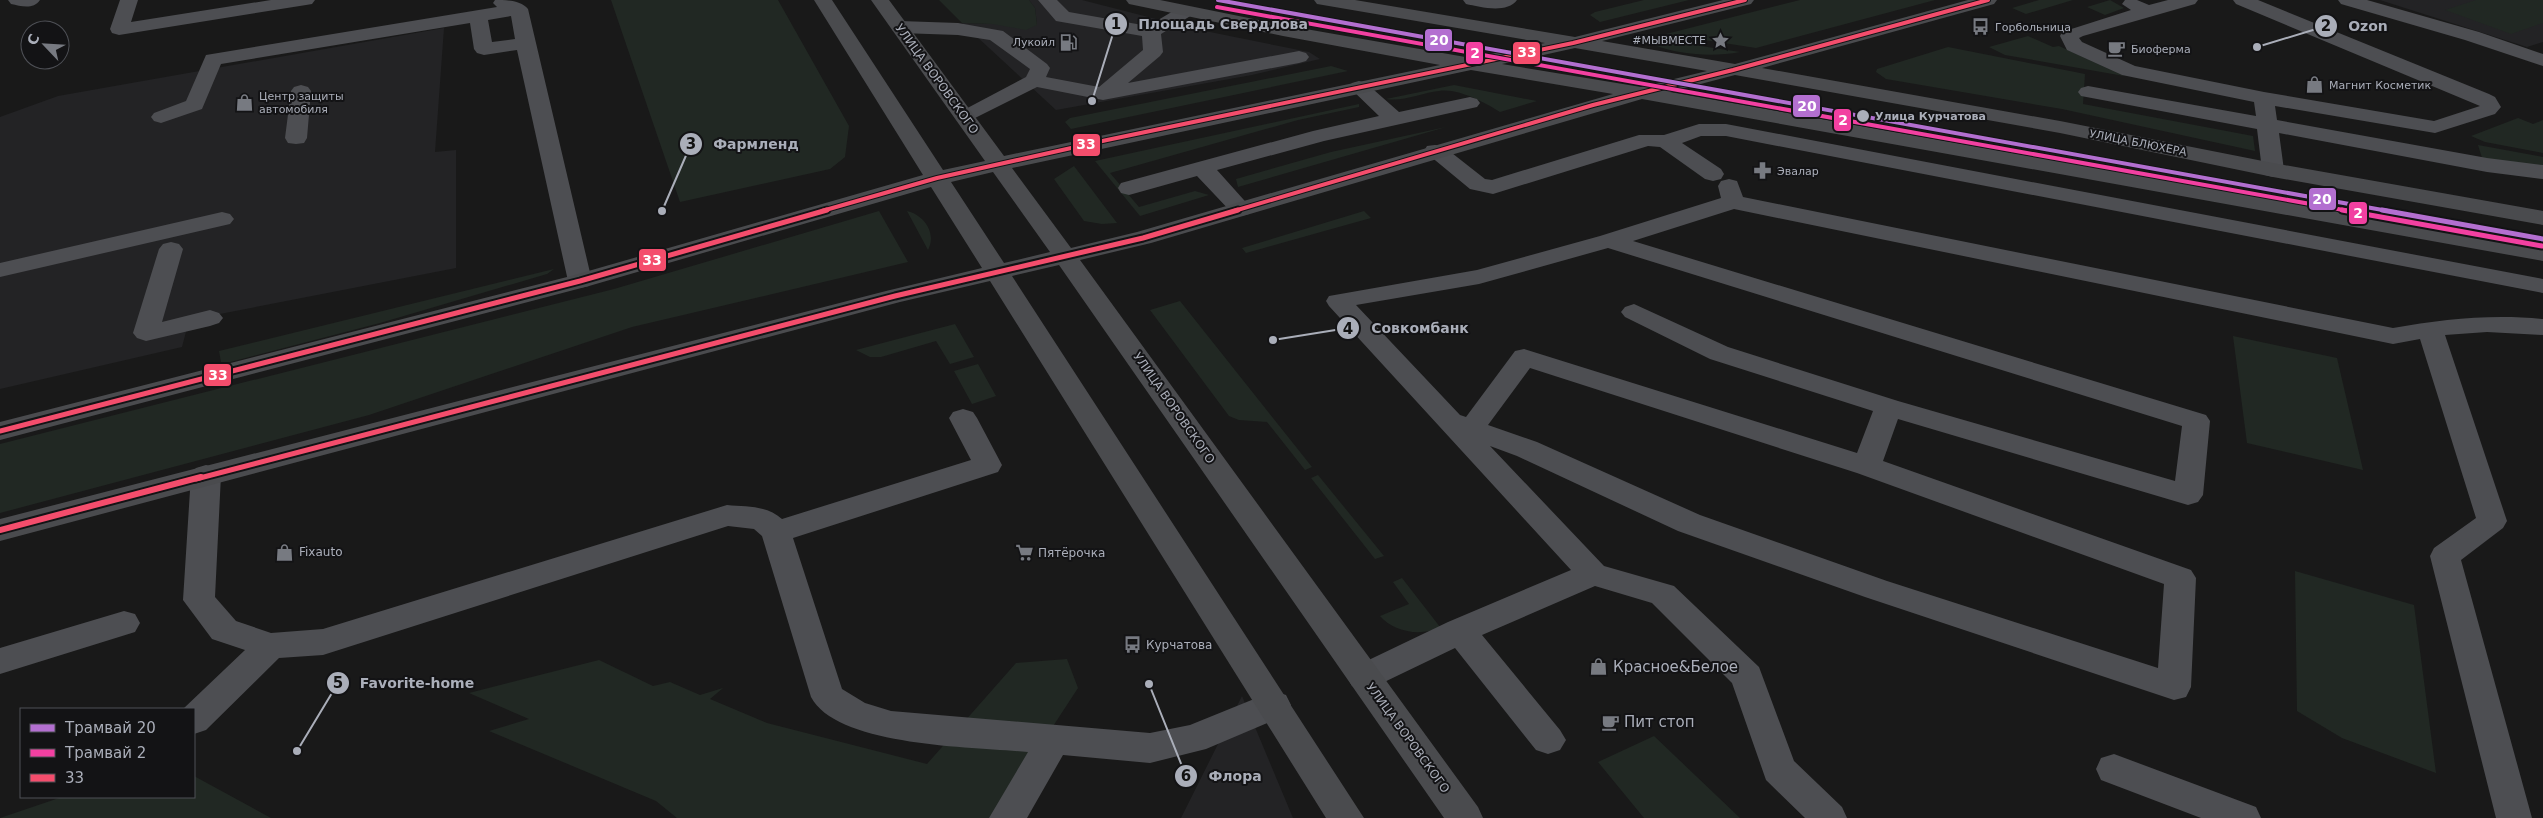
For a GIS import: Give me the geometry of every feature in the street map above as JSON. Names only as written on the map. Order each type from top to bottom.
[{"type":"main road","points":[[823,0],[1346,818]]},
{"type":"main road","name":"УЛИЦА ВОРОВСКОГО","points":[[880,0],[966,117],[996,164],[1065,257],[1465,818]]},
{"type":"main road","points":[[1135,0],[1382,48],[2543,254]]},
{"type":"main road","name":"УЛИЦА БЛЮХЕРА","points":[[1323,0],[2060,127],[2273,170],[2543,218]]},
{"type":"main road","points":[[0,431],[580,280],[937,178],[1359,87],[1574,43],[1745,0]]},
{"type":"main road","points":[[0,530],[996,271],[1065,257],[1241,209],[1435,151],[1643,93],[1988,0]]},
{"type":"street","points":[[17,0],[25,2],[31,0]]},
{"type":"street","points":[[129,0],[119,29],[306,0]]},
{"type":"street","points":[[494,0],[519,9]]},
{"type":"street","points":[[1047,0],[1063,17],[1151,32],[1186,11]]},
{"type":"street","points":[[1472,0],[1503,3],[1508,0]]},
{"type":"street","points":[[2123,0],[2148,11]]},
{"type":"street","points":[[2189,0],[2076,32],[2069,36],[2069,40],[2074,46],[2129,71],[2264,98],[2435,127],[2488,110],[2491,107],[2482,98],[2242,0]]},
{"type":"street","points":[[2346,0],[2472,36],[2543,60]]},
{"type":"street","points":[[161,117],[194,105],[213,60],[519,9]]},
{"type":"street","points":[[519,9],[525,43],[580,280]]},
{"type":"street","points":[[478,15],[484,49],[525,43]]},
{"type":"street","points":[[2322,33],[2355,23]]},
{"type":"street","points":[[900,27],[958,29],[996,35],[1040,68],[1034,81],[966,117]]},
{"type":"street","points":[[1103,94],[1153,52],[1151,32]]},
{"type":"street","points":[[1034,81],[1103,94],[1299,57]]},
{"type":"street","points":[[1359,87],[1394,119]]},
{"type":"street","points":[[296,138],[302,90]]},
{"type":"street","points":[[2088,92],[2486,165],[2543,172]]},
{"type":"street","points":[[2264,98],[2273,170]]},
{"type":"street","points":[[1129,188],[1320,135],[1470,103]]},
{"type":"street","points":[[1435,151],[1478,184],[1493,187],[1648,140],[1665,141],[1699,130],[1726,130],[2543,286]]},
{"type":"street","points":[[1665,141],[1725,187],[2393,336],[2430,329],[2516,323],[2543,327]]},
{"type":"street","points":[[1202,168],[1241,209]]},
{"type":"street","points":[[1725,187],[1608,241],[1479,277],[1338,301],[1461,425],[1593,574],[1662,594],[1747,676],[1779,769],[1829,818]]},
{"type":"street","points":[[0,270],[222,220]]},
{"type":"street","points":[[1608,241],[2196,421],[2188,495],[1888,407],[1719,353],[1634,312]]},
{"type":"street","points":[[171,249],[146,332],[210,318]]},
{"type":"street","points":[[2430,329],[2492,521],[2444,556],[2514,818]]},
{"type":"street","points":[[1524,357],[1867,466],[2180,578],[2174,687],[1876,589],[1689,523],[1527,449],[1461,425],[1524,357]]},
{"type":"street","points":[[1867,466],[1888,407]]},
{"type":"street","points":[[776,532],[988,465],[963,418]]},
{"type":"street","points":[[206,475],[199,600],[224,630],[270,646],[323,642],[727,515],[763,519],[776,532],[828,697],[854,714],[891,725],[1150,748],[1194,739],[1274,705]]},
{"type":"street","points":[[1364,677],[1460,631],[1593,574]]},
{"type":"street","points":[[0,661],[124,624]]},
{"type":"street","points":[[1460,631],[1548,740]]},
{"type":"street","points":[[195,719],[270,646]]},
{"type":"street","points":[[1007,818],[1054,739]]},
{"type":"street","points":[[2114,769],[2243,818]]},
{"type":"shaded area","points":[[611,0],[778,0],[849,126],[845,157],[830,169],[680,202]]},
{"type":"shaded area","points":[[939,0],[1029,0],[1035,8],[1037,25],[1026,30],[992,24],[962,23]]},
{"type":"shaded area","points":[[1029,0],[1082,0],[1195,29],[1309,52],[1320,59],[1252,75],[1056,110],[962,23],[1037,25],[1035,8]]},
{"type":"shaded area","points":[[1644,0],[1689,0],[1600,22],[1590,15],[1595,12]]},
{"type":"shaded area","points":[[1800,0],[1935,0],[1756,48],[1666,34]]},
{"type":"shaded area","points":[[2039,0],[2073,0],[2026,14],[2012,8]]},
{"type":"shaded area","points":[[2110,0],[2124,8],[2105,15],[2087,7]]},
{"type":"shaded area","points":[[2380,0],[2543,0],[2543,42],[2527,47]]},
{"type":"shaded area","points":[[2476,0],[2543,0],[2543,23],[2511,34],[2445,10]]},
{"type":"shaded area","points":[[444,28],[435,152],[456,150],[456,268],[189,320],[182,347],[0,389],[0,117],[58,96]]},
{"type":"shaded area","points":[[2028,36],[2053,47],[2059,46],[2124,76],[2005,55],[1989,47]]},
{"type":"shaded area","points":[[1655,39],[1740,52],[1708,55],[1686,53],[1654,45]]},
{"type":"shaded area","points":[[1948,47],[2085,74],[2083,104],[2253,136],[2255,151],[2062,109],[1886,79],[1876,72],[1877,69]]},
{"type":"shaded area","points":[[1331,66],[1348,71],[1071,129],[1065,122],[1070,118]]},
{"type":"shaded area","points":[[1454,85],[1537,101],[1500,112],[1471,97],[1446,91],[1392,100],[1386,99]]},
{"type":"shaded area","points":[[1359,104],[1359,107],[1298,120],[1110,173],[1139,207],[1195,191],[1209,195],[1140,216],[1095,161]]},
{"type":"shaded area","points":[[2518,118],[2533,124],[2543,120],[2543,153],[2485,142],[2471,136]]},
{"type":"shaded area","points":[[1446,127],[1238,187],[1236,179],[1331,152]]},
{"type":"shaded area","points":[[2478,145],[2543,157],[2543,166],[2482,158]]},
{"type":"shaded area","points":[[1074,166],[1117,223],[1102,224],[1084,221],[1054,179]]},
{"type":"shaded area","points":[[879,211],[908,262],[632,327],[369,415],[0,513],[0,444],[614,289]]},
{"type":"shaded area","points":[[907,211],[919,216],[930,231],[931,237],[928,250]]},
{"type":"shaded area","points":[[1364,211],[1371,218],[1246,253],[1242,248]]},
{"type":"shaded area","points":[[554,269],[547,274],[380,323],[230,362],[221,362],[219,351]]},
{"type":"shaded area","points":[[1180,301],[1312,467],[1305,470],[1267,422],[1239,420],[1229,416],[1150,310]]},
{"type":"shaded area","points":[[955,324],[974,357],[950,364],[936,341],[881,357],[870,357],[856,350]]},
{"type":"shaded area","points":[[2233,336],[2337,358],[2363,470],[2247,443]]},
{"type":"shaded area","points":[[978,364],[996,396],[972,404],[954,371]]},
{"type":"shaded area","points":[[1318,475],[1384,556],[1375,559],[1311,478]]},
{"type":"shaded area","points":[[2295,571],[2414,605],[2436,773],[2342,738],[2297,711]]},
{"type":"shaded area","points":[[1402,578],[1440,627],[1425,632],[1408,631],[1393,626],[1380,616],[1409,604],[1393,582]]},
{"type":"shaded area","points":[[1067,659],[1078,688],[993,818],[677,818],[656,801],[489,731],[529,719],[469,693],[599,660],[653,686],[670,682],[700,695],[723,688],[710,699],[767,723],[927,764],[1016,663]]},
{"type":"shaded area","points":[[1242,696],[1293,818],[1181,818]]},
{"type":"shaded area","points":[[1654,736],[1740,818],[1644,818],[1598,762]]},
{"type":"shaded area","points":[[195,777],[271,818],[0,818],[59,798],[195,798]]},
{"type":"tram line","name":"20","points":[[1218,0],[2543,239]]},
{"type":"tram line","name":"2","points":[[1217,7],[2542,246]]},
{"type":"transit line","name":"33","points":[[0,431],[580,281],[937,178],[1107,140],[1573,43],[1745,0]]},
{"type":"transit line","name":"33","points":[[0,530],[895,296],[1143,238],[1593,105],[1733,70],[1988,0]]},
{"type":"place","name":"Горбольница","points":[[1981,27]]},
{"type":"place","name":"#МЫВМЕСТЕ","points":[[1720,40]]},
{"type":"place","name":"Лукойл","points":[[1069,42]]},
{"type":"place","name":"Ozon","points":[[2257,47]]},
{"type":"place","name":"Биоферма","points":[[2117,49]]},
{"type":"place","name":"Магнит Косметик","points":[[2315,85]]},
{"type":"place","name":"Площадь Свердлова","points":[[1092,101]]},
{"type":"place","name":"Центр защиты автомобиля","points":[[245,102]]},
{"type":"place","name":"Улица Курчатова","points":[[1863,116]]},
{"type":"place","name":"Эвалар","points":[[1763,171]]},
{"type":"place","name":"Фармленд","points":[[662,211]]},
{"type":"place","name":"Совкомбанк","points":[[1273,340]]},
{"type":"place","name":"Fixauto","points":[[285,552]]},
{"type":"place","name":"Пятёрочка","points":[[1024,553]]},
{"type":"place","name":"Курчатова","points":[[1132,645]]},
{"type":"place","name":"Красное&Белое","points":[[1599,667]]},
{"type":"place","name":"Флора","points":[[1149,684]]},
{"type":"place","name":"Пит стоп","points":[[1610,722]]},
{"type":"place","name":"Favorite-home","points":[[297,751]]}]
